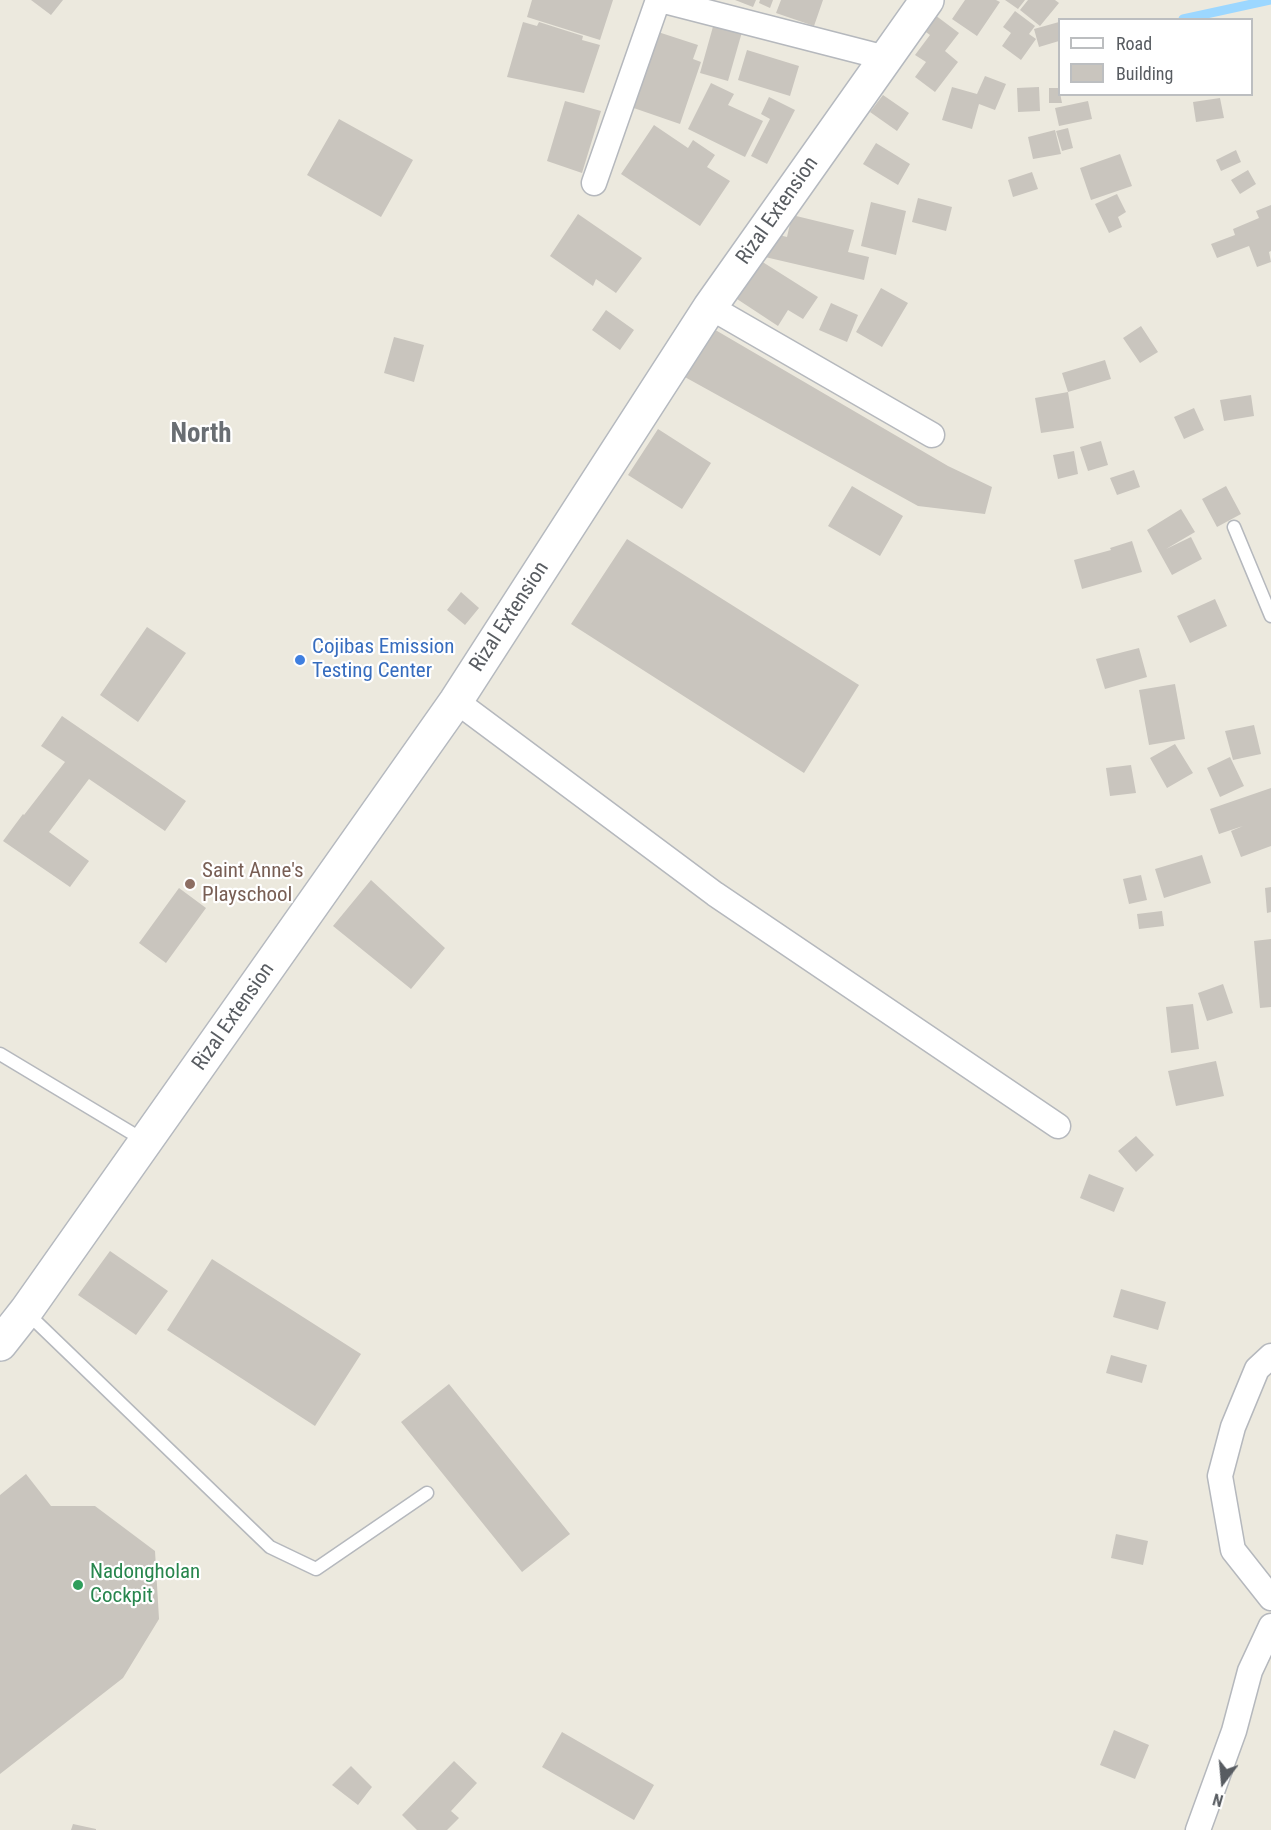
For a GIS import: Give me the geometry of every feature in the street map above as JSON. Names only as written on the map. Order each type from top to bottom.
[{"type":"street","points":[[594,183],[659,0],[886,58]]},
{"type":"street","name":"Rizal Extension","points":[[0,1344],[146,1142],[456,701],[710,307],[927,0]]},
{"type":"street","points":[[710,307],[932,435]]},
{"type":"street","points":[[456,701],[714,894],[1058,1126]]},
{"type":"street","points":[[1271,1356],[1257,1369],[1233,1427],[1220,1476],[1233,1550],[1271,1598]]},
{"type":"street","points":[[1198,1830],[1234,1731],[1250,1671],[1271,1626]]},
{"type":"lane","points":[[1234,527],[1271,616]]},
{"type":"lane","points":[[0,1054],[146,1142]]},
{"type":"lane","points":[[26,1311],[270,1547],[316,1569],[427,1493]]},
{"type":"building","points":[[31,0],[63,0],[51,15]]},
{"type":"building","points":[[532,0],[613,0],[600,40],[527,17]]},
{"type":"building","points":[[735,0],[756,0],[753,7]]},
{"type":"building","points":[[760,0],[773,0],[770,8],[759,3]]},
{"type":"building","points":[[781,0],[823,0],[814,26],[776,13]]},
{"type":"building","points":[[965,0],[1000,2],[977,36],[952,19]]},
{"type":"building","points":[[1005,0],[1025,0],[1018,9]]},
{"type":"building","points":[[1028,0],[1055,0],[1059,3],[1040,26],[1020,10]]},
{"type":"building","points":[[1015,11],[1035,26],[1029,34],[1036,39],[1021,60],[1002,46],[1011,33],[1003,27]]},
{"type":"building","points":[[931,12],[959,33],[945,51],[958,62],[935,92],[915,77],[926,62],[915,55],[930,35],[919,27]]},
{"type":"building","points":[[523,22],[537,26],[539,22],[583,36],[582,40],[600,45],[584,93],[507,77]]},
{"type":"building","points":[[1058,22],[1058,41],[1039,47],[1034,29]]},
{"type":"building","points":[[714,23],[742,32],[728,81],[700,73]]},
{"type":"building","points":[[655,31],[698,45],[693,59],[701,62],[680,124],[625,105]]},
{"type":"building","points":[[747,50],[799,66],[790,96],[738,80]]},
{"type":"building","points":[[985,76],[1006,84],[995,110],[979,104],[972,129],[942,120],[952,87],[977,94]]},
{"type":"building","points":[[711,83],[734,94],[728,105],[763,121],[745,157],[688,129]]},
{"type":"building","points":[[1039,87],[1040,111],[1018,112],[1017,88]]},
{"type":"building","points":[[1049,88],[1058,88],[1058,96],[1061,96],[1062,103],[1049,103]]},
{"type":"building","points":[[883,95],[909,113],[897,131],[870,112]]},
{"type":"building","points":[[769,97],[795,110],[767,164],[751,156],[770,119],[761,114]]},
{"type":"building","points":[[1220,98],[1224,118],[1196,122],[1193,102]]},
{"type":"building","points":[[565,101],[601,111],[582,173],[547,161]]},
{"type":"building","points":[[1088,101],[1092,119],[1059,126],[1055,108]]},
{"type":"building","points":[[339,119],[413,160],[381,217],[307,175]]},
{"type":"building","points":[[654,125],[688,148],[693,140],[715,155],[707,167],[730,181],[700,226],[621,174]]},
{"type":"building","points":[[1068,128],[1073,148],[1062,151],[1056,131]]},
{"type":"building","points":[[1055,130],[1061,154],[1033,159],[1028,137]]},
{"type":"building","points":[[876,143],[910,164],[898,185],[863,164]]},
{"type":"building","points":[[1236,150],[1241,162],[1221,171],[1216,160]]},
{"type":"building","points":[[1120,154],[1132,186],[1091,200],[1080,168]]},
{"type":"building","points":[[1248,170],[1256,184],[1240,194],[1231,180]]},
{"type":"building","points":[[1032,172],[1038,189],[1013,197],[1008,180]]},
{"type":"building","points":[[1117,194],[1126,212],[1118,217],[1122,227],[1109,233],[1095,204]]},
{"type":"building","points":[[918,198],[952,207],[946,231],[912,222]]},
{"type":"building","points":[[871,202],[906,211],[896,255],[861,246]]},
{"type":"building","points":[[1271,205],[1271,251],[1269,252],[1271,262],[1257,267],[1249,246],[1217,258],[1211,244],[1235,235],[1233,229],[1259,218],[1256,211]]},
{"type":"building","points":[[578,214],[642,258],[616,293],[596,279],[593,286],[550,256]]},
{"type":"building","points":[[792,215],[854,230],[848,252],[869,257],[864,280],[765,257],[771,233],[787,237]]},
{"type":"building","points":[[761,261],[818,297],[803,319],[788,310],[778,326],[737,299]]},
{"type":"building","points":[[881,288],[908,303],[882,347],[856,332]]},
{"type":"building","points":[[831,303],[858,315],[847,342],[819,330]]},
{"type":"building","points":[[606,310],[634,330],[620,350],[592,330]]},
{"type":"building","points":[[1141,326],[1158,352],[1140,363],[1123,338]]},
{"type":"building","points":[[712,328],[948,466],[992,487],[985,514],[918,506],[683,376]]},
{"type":"building","points":[[394,337],[424,345],[414,382],[384,373]]},
{"type":"building","points":[[1105,360],[1111,379],[1068,392],[1062,373]]},
{"type":"building","points":[[1068,392],[1074,428],[1041,433],[1035,398]]},
{"type":"building","points":[[1251,395],[1254,416],[1224,421],[1220,400]]},
{"type":"building","points":[[1194,408],[1204,430],[1184,439],[1174,417]]},
{"type":"building","points":[[658,429],[711,463],[682,509],[628,475]]},
{"type":"building","points":[[1101,441],[1108,465],[1088,471],[1080,447]]},
{"type":"building","points":[[1074,451],[1078,474],[1058,479],[1053,455]]},
{"type":"building","points":[[1134,470],[1140,487],[1117,495],[1110,478]]},
{"type":"building","points":[[852,486],[903,516],[880,556],[828,526]]},
{"type":"building","points":[[1226,486],[1241,514],[1217,527],[1202,499]]},
{"type":"building","points":[[1181,509],[1195,532],[1166,549],[1191,537],[1202,559],[1172,575],[1147,530]]},
{"type":"building","points":[[627,539],[859,685],[804,773],[571,624]]},
{"type":"building","points":[[1132,541],[1142,572],[1082,589],[1074,560],[1111,550],[1110,548]]},
{"type":"building","points":[[461,592],[479,608],[465,625],[447,610]]},
{"type":"building","points":[[1215,599],[1227,626],[1190,643],[1177,616]]},
{"type":"building","points":[[147,627],[186,653],[138,722],[100,695]]},
{"type":"building","points":[[1139,648],[1147,677],[1105,689],[1096,659]]},
{"type":"building","points":[[1175,684],[1185,739],[1149,745],[1139,690]]},
{"type":"building","points":[[62,716],[186,801],[165,831],[89,779],[49,832],[89,861],[70,887],[3,841],[65,762],[41,746]]},
{"type":"building","points":[[1254,725],[1261,754],[1233,760],[1225,731]]},
{"type":"building","points":[[1175,744],[1193,773],[1167,788],[1150,758]]},
{"type":"building","points":[[1230,757],[1244,786],[1220,797],[1207,768]]},
{"type":"building","points":[[1131,765],[1136,793],[1110,796],[1106,768]]},
{"type":"building","points":[[1271,788],[1271,846],[1241,857],[1231,831],[1243,826],[1219,834],[1210,809]]},
{"type":"building","points":[[1202,855],[1211,883],[1164,898],[1155,869]]},
{"type":"building","points":[[1141,875],[1147,900],[1129,904],[1123,879]]},
{"type":"building","points":[[371,880],[445,948],[411,989],[333,926]]},
{"type":"building","points":[[1271,887],[1271,912],[1267,913],[1265,888]]},
{"type":"building","points":[[179,888],[206,908],[166,963],[139,943]]},
{"type":"building","points":[[1162,911],[1164,926],[1139,929],[1137,914]]},
{"type":"building","points":[[1271,939],[1271,1007],[1260,1008],[1254,941]]},
{"type":"building","points":[[1223,984],[1233,1013],[1207,1021],[1198,993]]},
{"type":"building","points":[[1193,1004],[1199,1049],[1171,1053],[1166,1007]]},
{"type":"building","points":[[1216,1061],[1224,1096],[1176,1106],[1168,1071]]},
{"type":"building","points":[[1136,1136],[1154,1155],[1136,1172],[1118,1151]]},
{"type":"building","points":[[1089,1174],[1124,1188],[1114,1212],[1080,1198]]},
{"type":"building","points":[[110,1251],[168,1291],[136,1335],[78,1295]]},
{"type":"building","points":[[212,1259],[361,1354],[315,1426],[167,1330]]},
{"type":"building","points":[[1121,1289],[1166,1302],[1158,1330],[1113,1317]]},
{"type":"building","points":[[1111,1355],[1147,1365],[1142,1383],[1106,1373]]},
{"type":"building","points":[[449,1384],[570,1534],[522,1572],[401,1422]]},
{"type":"building","name":"Nadongholan Cockpit","points":[[26,1474],[51,1506],[95,1506],[155,1551],[159,1619],[123,1678],[0,1774],[0,1495]]},
{"type":"building","points":[[1116,1534],[1148,1541],[1143,1565],[1111,1558]]},
{"type":"building","points":[[1114,1730],[1149,1745],[1135,1779],[1100,1765]]},
{"type":"building","points":[[562,1732],[654,1785],[634,1820],[542,1767]]},
{"type":"building","points":[[454,1761],[477,1783],[451,1811],[459,1818],[447,1830],[417,1830],[402,1815]]},
{"type":"building","points":[[351,1766],[372,1787],[358,1805],[332,1785]]},
{"type":"building","points":[[73,1824],[96,1829],[96,1830],[71,1830]]},
{"type":"waterway","points":[[1188,18],[1270,0]]},
{"type":"place","name":"Cojibas Emission Testing Center","points":[[300,660]]},
{"type":"place","name":"Saint Anne's Playschool","points":[[190,884]]},
{"type":"place","name":"Nadongholan Cockpit","points":[[78,1585]]},
{"type":"district","name":"North","points":[[201,435]]}]
